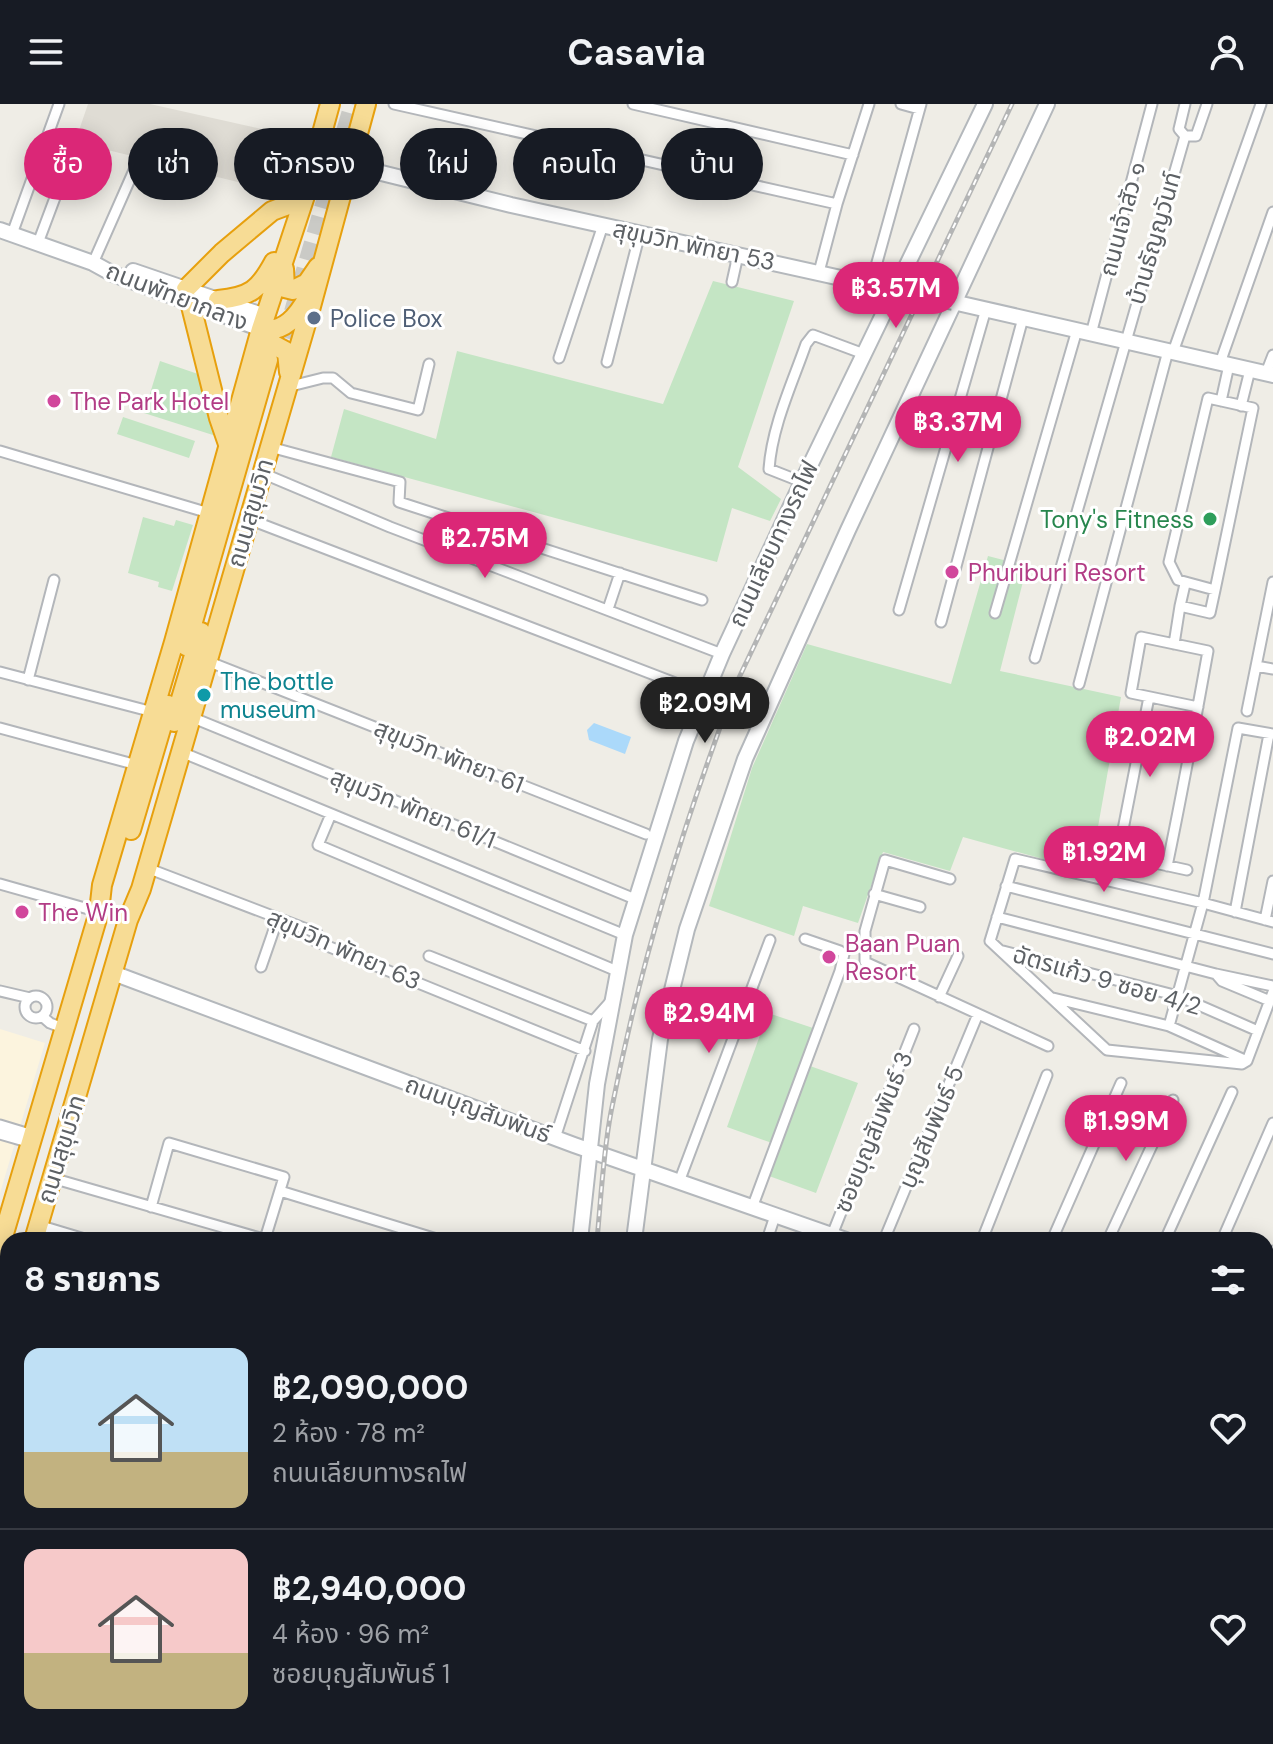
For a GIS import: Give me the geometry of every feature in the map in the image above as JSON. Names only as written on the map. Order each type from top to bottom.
[{"type":"highway","name":"ถนนสุขุมวิท","points":[[4,1232],[99,912],[102,885],[263,322],[301,207],[330,104]]},
{"type":"highway","name":"ถนนสุขุมวิท","points":[[359,128],[366,104]]},
{"type":"highway","name":"ถนนสุขุมวิท","points":[[99,912],[113,889],[281,360],[320,269],[339,200]]},
{"type":"highway","points":[[229,447],[188,296],[222,253],[272,211],[301,207]]},
{"type":"highway","points":[[218,300],[243,295],[262,284],[301,207]]},
{"type":"highway","points":[[286,253],[285,288],[297,289],[320,269]]},
{"type":"highway","points":[[281,360],[283,326],[301,310],[320,269]]},
{"type":"highway","points":[[263,322],[277,321],[283,326]]},
{"type":"highway","points":[[250,373],[264,349],[274,345],[287,352],[288,384]]},
{"type":"highway","name":"ถนนสุขุมวิท","points":[[36,1232],[128,920],[147,868],[288,384],[281,360]]},
{"type":"highway","name":"ถนนสุขุมวิท","points":[[128,920],[131,888],[165,754],[281,360]]},
{"type":"street","points":[[6,232],[59,104]]},
{"type":"street","points":[[394,104],[837,204]]},
{"type":"street","points":[[633,104],[853,155]]},
{"type":"street","points":[[819,272],[869,104]]},
{"type":"street","points":[[871,284],[920,106],[901,104]]},
{"type":"street","name":"ถนนเลียบทางรถไฟ","points":[[581,1232],[589,1150],[617,971],[635,899],[686,741],[704,694],[802,482],[985,104]]},
{"type":"street","points":[[635,1232],[660,1039],[687,929],[745,759],[953,302],[1047,104]]},
{"type":"street","name":"ถนนเจ้าสัว ๑","points":[[995,613],[1152,104]]},
{"type":"street","name":"บ้านธัญญวันท์","points":[[1185,104],[1179,129],[1185,136],[1196,136],[1207,104]]},
{"type":"street","points":[[1079,684],[1171,352],[1261,104]]},
{"type":"street","name":"บ้านธัญญวันท์","points":[[1035,658],[1185,136]]},
{"type":"street","name":"สุขุมวิท พัทยา 53","points":[[384,173],[1269,374]]},
{"type":"street","points":[[93,263],[128,184]]},
{"type":"street","points":[[38,243],[54,200]]},
{"type":"street","points":[[1221,401],[1225,364],[1273,212]]},
{"type":"street","points":[[559,358],[603,225]]},
{"type":"street","name":"ถนนพัทยากลาง","points":[[6,232],[93,263],[113,274],[263,322]]},
{"type":"street","points":[[607,362],[640,233]]},
{"type":"street","points":[[732,282],[738,255]]},
{"type":"street","name":"ถนนพัทยากลาง","points":[[188,296],[218,300],[263,322]]},
{"type":"street","points":[[899,610],[986,309]]},
{"type":"street","points":[[941,622],[1023,318]]},
{"type":"street","points":[[802,482],[769,469],[770,449],[806,344],[813,335],[864,354]]},
{"type":"street","points":[[1269,374],[1273,355]]},
{"type":"street","points":[[288,384],[333,378],[351,393],[418,410],[429,364]]},
{"type":"street","points":[[1241,406],[1250,370]]},
{"type":"street","points":[[1180,606],[1210,613],[1215,590],[1253,408],[1208,398],[1169,554],[1172,572],[1178,580],[1215,590]]},
{"type":"street","points":[[270,447],[400,482],[399,502],[702,600]]},
{"type":"street","points":[[0,451],[209,513]]},
{"type":"street","points":[[262,473],[390,527],[722,654]]},
{"type":"street","points":[[248,519],[704,694]]},
{"type":"street","points":[[608,609],[620,573]]},
{"type":"street","points":[[28,680],[54,580]]},
{"type":"street","points":[[1247,711],[1273,582]]},
{"type":"street","points":[[1174,644],[1185,584]]},
{"type":"street","points":[[1167,866],[1198,707],[1208,651],[1141,637],[1131,693],[1198,707]]},
{"type":"street","name":"สุขุมวิท พัทยา 61","points":[[207,661],[646,834]]},
{"type":"street","points":[[1256,666],[1273,669]]},
{"type":"street","points":[[0,672],[153,712]]},
{"type":"street","points":[[1149,697],[1118,855],[1187,870]]},
{"type":"street","name":"สุขุมวิท พัทยา 61/1","points":[[191,717],[635,899]]},
{"type":"street","points":[[0,728],[137,765]]},
{"type":"street","points":[[1169,1026],[1203,903],[1238,728],[1271,734],[1235,912]]},
{"type":"street","points":[[181,752],[625,935]]},
{"type":"street","points":[[331,814],[318,845],[617,971]]},
{"type":"street","points":[[1272,993],[1247,1061],[1242,1064],[1107,1050],[990,941],[1015,859],[1269,921],[1273,881]]},
{"type":"street","points":[[950,879],[885,860],[865,931],[865,962],[1048,1046]]},
{"type":"street","name":"สุขุมวิท พัทยา 63","points":[[147,868],[317,933],[315,941],[585,1051]]},
{"type":"street","points":[[0,884],[99,912]]},
{"type":"street","points":[[1006,886],[1273,954]]},
{"type":"street","points":[[874,894],[920,907]]},
{"type":"street","points":[[997,917],[1186,965],[1272,993]]},
{"type":"street","points":[[261,967],[278,918]]},
{"type":"street","points":[[752,1208],[844,954],[805,939]]},
{"type":"street","points":[[679,1182],[770,940]]},
{"type":"street","name":"ฉัตรแก้ว 9 ซอย 4/2","points":[[999,950],[1178,996],[1258,1031]]},
{"type":"street","points":[[429,956],[593,1021]]},
{"type":"street","points":[[939,997],[958,956]]},
{"type":"street","name":"ถนนบุญสัมพันธ์","points":[[113,973],[555,1138],[819,1232]]},
{"type":"street","points":[[1216,974],[1222,981],[1272,993]]},
{"type":"street","points":[[0,991],[14,994],[28,1003]]},
{"type":"street","points":[[37,997],[46,1003],[46,1011],[42,1016],[32,1017],[27,1013],[28,1003],[37,997]]},
{"type":"street","points":[[1051,998],[1169,1026],[1247,1061]]},
{"type":"street","points":[[555,1138],[593,1021],[612,999]]},
{"type":"street","name":"บุญสัมพันธ์ 5","points":[[887,1232],[978,1014]]},
{"type":"street","points":[[42,1016],[63,1028]]},
{"type":"street","name":"ซอยบุญสัมพันธ์ 3","points":[[835,1232],[914,1029]]},
{"type":"street","points":[[985,1232],[1047,1075]]},
{"type":"street","points":[[1056,1232],[1121,1083]]},
{"type":"street","points":[[1169,1232],[1232,1092]]},
{"type":"street","points":[[1112,1232],[1173,1100]]},
{"type":"street","points":[[1225,1232],[1273,1123]]},
{"type":"street","points":[[0,1125],[32,1139]]},
{"type":"street","points":[[0,1134],[32,1139]]},
{"type":"street","points":[[151,1207],[169,1143],[284,1177],[268,1232]]},
{"type":"street","points":[[52,1178],[238,1232]]},
{"type":"street","points":[[280,1191],[414,1232]]},
{"type":"street","points":[[770,1232],[775,1216]]},
{"type":"shaded area","points":[[88,104],[150,104],[257,128],[234,128],[234,181],[218,177],[218,128],[128,128],[128,155],[112,151],[112,128],[80,128]]},
{"type":"shaded area","points":[[0,1029],[45,1043],[0,1193]]},
{"type":"green space","points":[[713,281],[794,301],[738,467],[781,499],[770,521],[732,508],[717,562],[331,457],[344,409],[436,439],[457,351],[663,404]]},
{"type":"green space","points":[[160,361],[198,374],[216,436],[144,413]]},
{"type":"green space","points":[[123,417],[195,441],[189,458],[117,434]]},
{"type":"green space","points":[[143,517],[174,526],[176,520],[193,525],[172,591],[158,587],[159,582],[128,573]]},
{"type":"green space","points":[[988,556],[1027,566],[1000,671],[1121,697],[1090,872],[963,837],[950,871],[883,852],[858,923],[803,906],[794,936],[709,906],[752,768],[807,644],[951,684]]},
{"type":"green space","points":[[768,1013],[813,1028],[772,1143],[727,1127]]},
{"type":"green space","points":[[810,1066],[858,1083],[816,1193],[769,1176]]},
{"type":"water","points":[[594,723],[631,737],[625,754],[589,740],[587,730]]},
{"type":"tunnel","points":[[278,364],[353,104]]},
{"type":"railway","points":[[598,1232],[608,1128],[635,1002],[664,895],[736,684],[1012,104]]},
{"type":"place","name":"Police Box","points":[[314,318]]},
{"type":"place","name":"The Park Hotel","points":[[54,401]]},
{"type":"place","name":"Tony's Fitness","points":[[1210,519]]},
{"type":"place","name":"Phuriburi Resort","points":[[952,572]]},
{"type":"place","name":"The bottle museum","points":[[204,695]]},
{"type":"place","name":"The Win","points":[[22,912]]},
{"type":"place","name":"Baan Puan Resort","points":[[829,957]]}]
